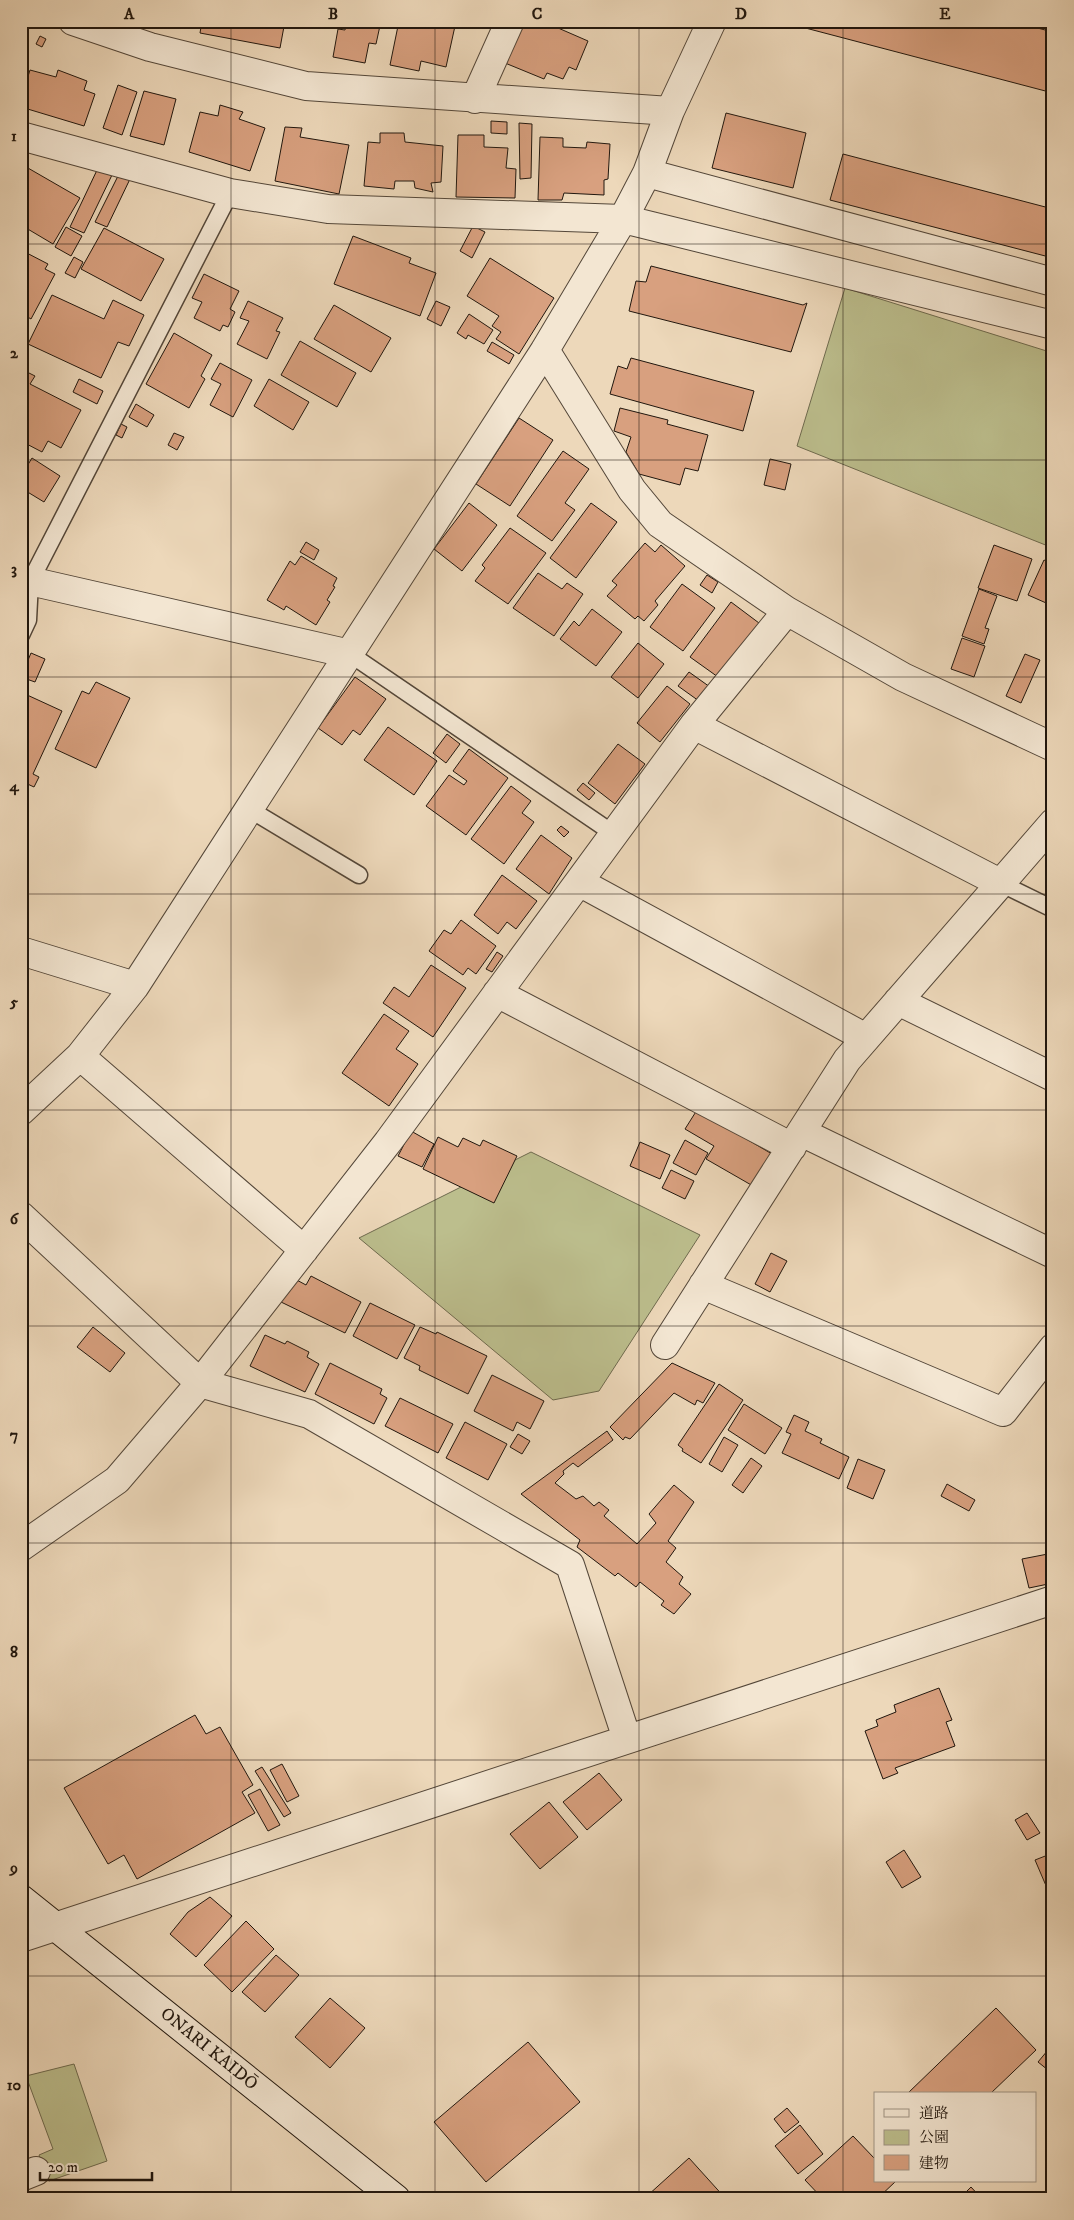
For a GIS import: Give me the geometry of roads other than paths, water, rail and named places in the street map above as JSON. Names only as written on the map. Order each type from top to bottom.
[{"type":"street","points":[[73,21],[150,47],[306,86],[670,111]]},
{"type":"street","points":[[475,99],[510,21]]},
{"type":"street","points":[[21,1111],[80,1056],[136,986],[545,350],[623,219],[647,173],[670,111],[712,21]]},
{"type":"street","points":[[21,136],[230,193],[328,209],[623,219],[1053,325]]},
{"type":"street","points":[[647,173],[1053,282]]},
{"type":"street","points":[[545,350],[632,490],[660,524],[787,610],[903,677],[1053,748]]},
{"type":"street","points":[[26,580],[350,654]]},
{"type":"street","points":[[21,1547],[117,1480],[200,1383],[388,1142],[694,725],[787,610]]},
{"type":"street","points":[[694,725],[1000,883]]},
{"type":"street","points":[[665,1345],[847,1060],[1053,823]]},
{"type":"street","points":[[579,882],[866,1038]]},
{"type":"street","points":[[21,951],[136,986]]},
{"type":"street","points":[[497,993],[796,1139],[1053,1254]]},
{"type":"street","points":[[898,1001],[1053,1077]]},
{"type":"street","points":[[80,1056],[304,1250]]},
{"type":"street","points":[[21,1216],[200,1383],[309,1414],[570,1565],[627,1739]]},
{"type":"street","points":[[703,1285],[1003,1412],[1053,1348]]},
{"type":"street","points":[[21,1938],[1053,1600]]},
{"type":"street","name":"ONARI KAIDŌ","points":[[21,1899],[396,2199]]},
{"type":"lane","points":[[21,635],[28,620],[26,580],[230,193]]},
{"type":"lane","points":[[350,654],[614,834]]},
{"type":"lane","points":[[249,809],[359,876]]},
{"type":"lane","points":[[1000,883],[1053,909]]}]
